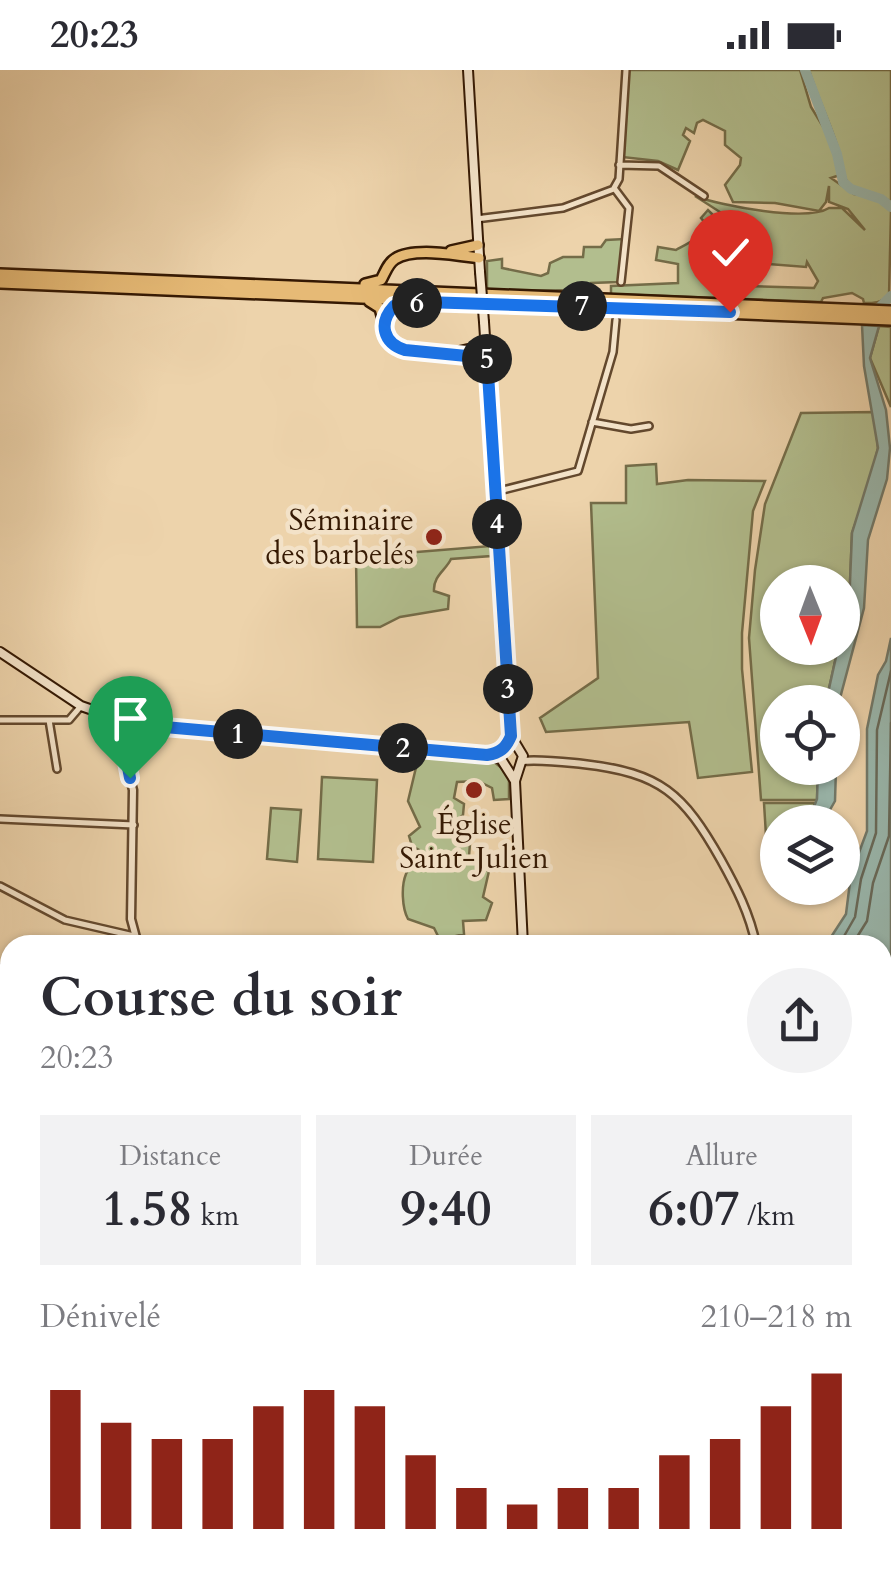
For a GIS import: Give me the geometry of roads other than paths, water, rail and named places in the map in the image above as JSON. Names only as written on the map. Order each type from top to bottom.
[{"type":"main road","points":[[468,70],[523,935]]},
{"type":"main road","points":[[323,286],[376,284],[390,262],[398,257],[443,253],[478,244]]},
{"type":"main road","points":[[443,253],[479,258]]},
{"type":"main road","points":[[386,272],[393,283],[411,290]]},
{"type":"main road","points":[[0,274],[411,290],[891,320]]},
{"type":"main road","points":[[0,283],[424,302],[579,302]]},
{"type":"main road","points":[[362,299],[376,303],[388,342],[399,348],[487,358]]},
{"type":"main road","points":[[384,321],[394,306],[424,302]]},
{"type":"main road","points":[[826,313],[891,312]]},
{"type":"main road","points":[[451,354],[486,346]]},
{"type":"main road","points":[[0,652],[81,706],[130,724],[512,756]]},
{"type":"street","points":[[621,282],[629,208],[614,188],[626,70]]},
{"type":"street","points":[[619,165],[659,166],[704,196]]},
{"type":"street","points":[[476,218],[563,208],[614,188]]},
{"type":"street","points":[[494,492],[578,471],[613,352],[616,320]]},
{"type":"street","points":[[592,422],[631,429],[649,426]]},
{"type":"street","points":[[0,720],[69,720],[81,706]]},
{"type":"street","points":[[49,720],[57,769]]},
{"type":"street","points":[[115,720],[133,790],[131,918],[135,935]]},
{"type":"street","points":[[124,746],[130,724]]},
{"type":"street","points":[[512,756],[626,769],[671,792],[697,820],[729,875],[744,904],[753,935]]},
{"type":"street","points":[[0,819],[134,825]]},
{"type":"street","points":[[0,886],[65,920],[116,935]]},
{"type":"water","points":[[862,325],[879,326],[870,358],[886,410],[890,448],[887,479],[868,540],[860,623],[860,565],[851,565],[852,533],[878,448],[864,366]]},
{"type":"water","points":[[891,638],[891,935],[832,935],[847,905],[860,905],[860,850],[867,831],[867,729],[878,675]]},
{"type":"water","points":[[834,665],[849,665],[844,685],[830,685]]},
{"type":"water","points":[[817,785],[835,785],[833,805],[815,805]]},
{"type":"waterway","points":[[805,70],[837,154],[843,182],[891,207]]},
{"type":"waterway","points":[[871,316],[891,296]]},
{"type":"place","name":"Séminaire des barbelés","points":[[434,537]]},
{"type":"place","name":"Église Saint-Julien","points":[[474,790]]}]
